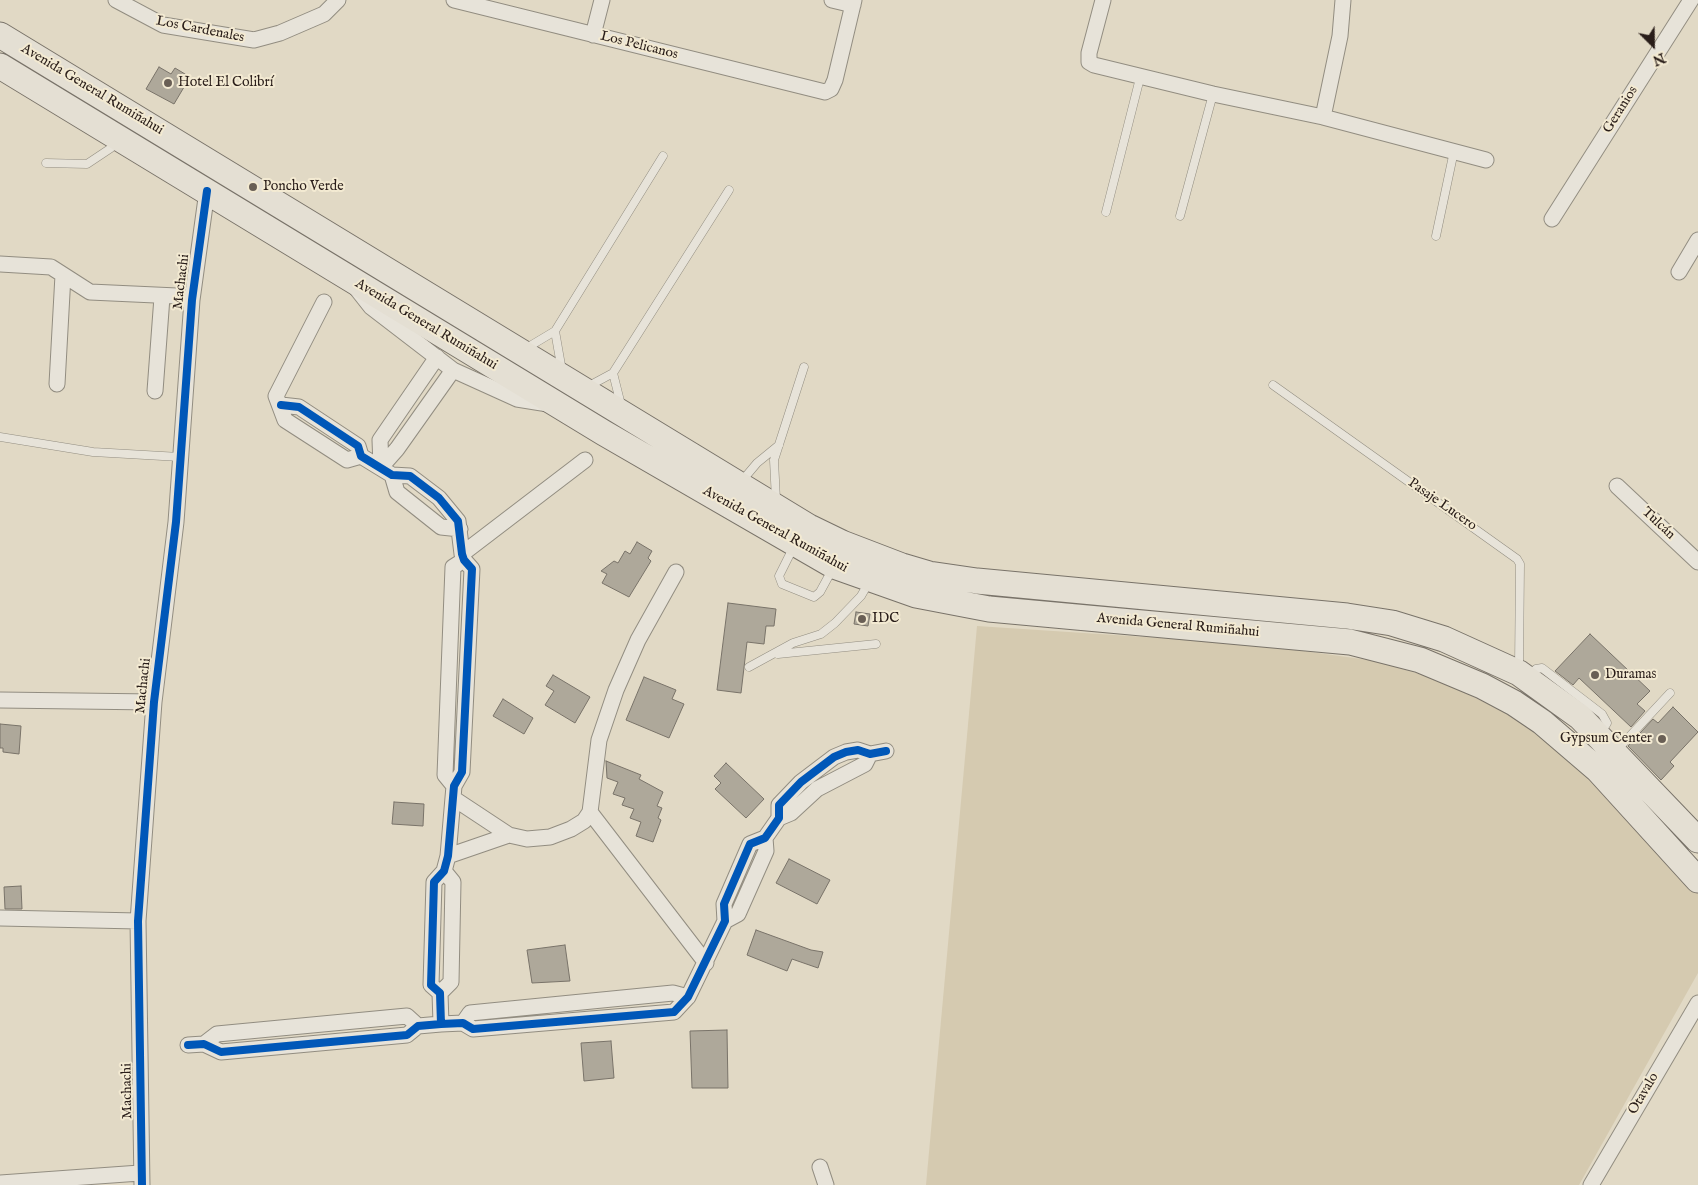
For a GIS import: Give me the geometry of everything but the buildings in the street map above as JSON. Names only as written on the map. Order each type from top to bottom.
[{"type":"highway","name":"Avenida General Rumiñahui","points":[[0,34],[809,527],[842,543],[902,566],[929,574],[977,581],[1347,616],[1392,624],[1444,639],[1523,675],[1580,717],[1698,840]]},
{"type":"highway","name":"Avenida General Rumiñahui","points":[[4,71],[207,191],[556,404],[834,566],[916,595],[989,609],[1350,642],[1420,660],[1482,686],[1514,703],[1542,722],[1598,770],[1698,880]]},
{"type":"street","name":"Los Cardenales","points":[[116,0],[163,25],[254,40],[280,33],[324,14],[338,0]]},
{"type":"street","name":"Los Pelicanos","points":[[454,0],[825,92],[831,88],[834,80],[854,3]]},
{"type":"street","points":[[593,35],[602,0]]},
{"type":"street","points":[[832,0],[854,3]]},
{"type":"street","points":[[1103,0],[1089,52],[1091,63],[1101,68],[1323,117],[1486,160]]},
{"type":"street","points":[[1323,117],[1340,36],[1343,0]]},
{"type":"street","name":"Geranios","points":[[1552,219],[1691,0]]},
{"type":"street","name":"Machachi","points":[[141,1179],[138,922],[154,702],[176,522],[192,300],[207,191]]},
{"type":"street","points":[[1679,272],[1698,240]]},
{"type":"street","points":[[0,264],[51,268],[90,292],[177,296],[192,300]]},
{"type":"street","points":[[57,384],[63,275]]},
{"type":"street","points":[[350,278],[371,307],[454,370],[517,399],[556,404]]},
{"type":"street","points":[[156,391],[162,296]]},
{"type":"street","points":[[324,302],[276,393],[285,420],[347,460],[361,456],[387,471],[410,476],[439,498],[454,514],[460,529],[463,557],[472,569],[462,772],[453,792],[448,856],[444,871],[453,882],[451,982],[440,993],[441,1024]]},
{"type":"street","points":[[437,357],[380,440],[387,471],[397,492],[441,526],[460,529]]},
{"type":"street","points":[[387,471],[398,450],[454,370]]},
{"type":"street","points":[[463,557],[585,460]]},
{"type":"street","name":"Tulcán","points":[[1617,486],[1698,562]]},
{"type":"street","points":[[453,792],[509,835],[527,838],[550,837],[584,821],[590,812],[599,740],[616,690],[638,640],[676,572]]},
{"type":"street","points":[[0,700],[154,702]]},
{"type":"street","points":[[188,1045],[204,1044],[217,1034],[407,1016],[418,1026],[463,1023],[470,1012],[673,993],[688,997],[725,921],[724,904],[750,844],[765,838],[778,818],[791,813],[817,789],[865,764],[870,754],[886,752]]},
{"type":"street","points":[[590,812],[706,963]]},
{"type":"street","points":[[448,856],[509,835]]},
{"type":"street","points":[[0,918],[138,922]]},
{"type":"street","name":"Otavalo","points":[[1591,1185],[1698,1003]]},
{"type":"street","points":[[820,1167],[826,1185]]},
{"type":"street","points":[[0,1183],[141,1179]]},
{"type":"lane","points":[[1106,212],[1140,78]]},
{"type":"lane","points":[[1180,216],[1213,94]]},
{"type":"lane","points":[[46,163],[87,164],[111,148],[119,138]]},
{"type":"lane","points":[[1436,236],[1454,151]]},
{"type":"lane","points":[[521,351],[555,331],[663,156]]},
{"type":"lane","points":[[555,331],[573,383],[613,373],[729,190]]},
{"type":"lane","points":[[777,507],[773,466],[804,367]]},
{"type":"lane","points":[[613,373],[623,413]]},
{"type":"lane","name":"Pasaje Lucero","points":[[1273,385],[1517,559],[1520,564],[1523,675]]},
{"type":"lane","points":[[0,437],[93,452],[180,457]]},
{"type":"lane","points":[[739,484],[757,464],[778,446]]},
{"type":"lane","points":[[795,544],[779,576],[782,584],[814,597],[820,592],[834,566]]},
{"type":"lane","points":[[749,667],[793,643],[821,634],[835,623],[861,596],[870,580]]},
{"type":"lane","points":[[773,654],[876,644]]},
{"type":"lane","points":[[1607,744],[1670,693]]},
{"type":"shaded area","points":[[977,626],[1252,644],[1376,661],[1442,681],[1506,713],[1564,754],[1619,807],[1698,894],[1698,973],[1579,1185],[926,1185]]},
{"type":"cycle path","points":[[142,1185],[138,921],[154,702],[176,522],[192,300],[207,191]]},
{"type":"cycle path","points":[[281,405],[299,407],[358,446],[361,456],[392,475],[410,476],[439,498],[458,521],[462,554],[464,560],[472,569],[462,772],[454,786],[448,856],[444,871],[434,882],[431,985],[440,993],[441,1024]]},
{"type":"cycle path","points":[[188,1045],[204,1044],[221,1052],[407,1035],[418,1026],[463,1023],[473,1029],[674,1012],[688,997],[725,921],[724,904],[750,844],[765,838],[779,818],[779,805],[801,782],[834,757],[858,750],[870,754],[886,751]]},
{"type":"place","name":"Hotel El Colibrí","points":[[168,83]]},
{"type":"place","name":"Poncho Verde","points":[[253,187]]},
{"type":"place","name":"IDC","points":[[862,619]]},
{"type":"place","name":"Duramas","points":[[1595,675]]},
{"type":"place","name":"Gypsum Center","points":[[1662,739]]}]
